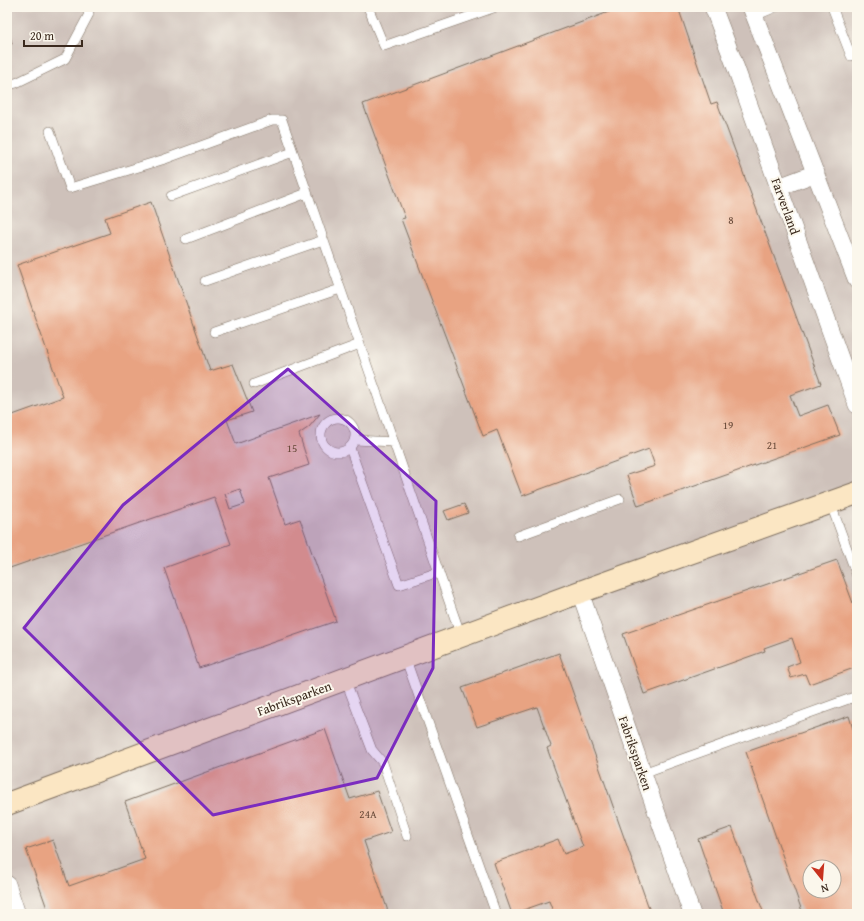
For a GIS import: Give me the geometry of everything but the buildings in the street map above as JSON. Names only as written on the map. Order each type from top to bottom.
[{"type":"street","name":"Farverland","points":[[713,7],[857,405]]},
{"type":"street","points":[[753,11],[857,281]]},
{"type":"street","points":[[779,187],[816,174]]},
{"type":"street","name":"Fabriksparken","points":[[7,804],[580,592],[857,493]]},
{"type":"street","name":"Fabriksparken","points":[[580,592],[692,914]]},
{"type":"street","points":[[7,884],[18,914]]},
{"type":"lane","points":[[7,85],[16,83],[65,59],[89,14],[86,7]]},
{"type":"lane","points":[[368,7],[384,46],[496,7]]},
{"type":"lane","points":[[753,11],[776,7]]},
{"type":"lane","points":[[832,7],[851,56],[857,54]]},
{"type":"lane","points":[[50,131],[70,188],[166,159],[272,120],[282,120],[461,636]]},
{"type":"lane","points":[[171,196],[293,152]]},
{"type":"lane","points":[[186,239],[307,193]]},
{"type":"lane","points":[[205,281],[323,240]]},
{"type":"lane","points":[[214,332],[340,289]]},
{"type":"lane","points":[[254,384],[360,344]]},
{"type":"lane","points":[[394,442],[352,444],[399,585],[439,572]]},
{"type":"lane","points":[[518,536],[620,499]]},
{"type":"lane","points":[[830,502],[857,576]]},
{"type":"lane","points":[[405,657],[496,914]]},
{"type":"lane","points":[[345,679],[372,750],[383,762],[407,836]]},
{"type":"lane","points":[[643,773],[857,696]]},
{"type":"highlighted area","points":[[288,369],[436,501],[433,668],[377,778],[213,815],[24,628],[123,505]]},
{"type":"shaded area","points":[[7,7],[857,7],[857,914],[7,914]]}]
